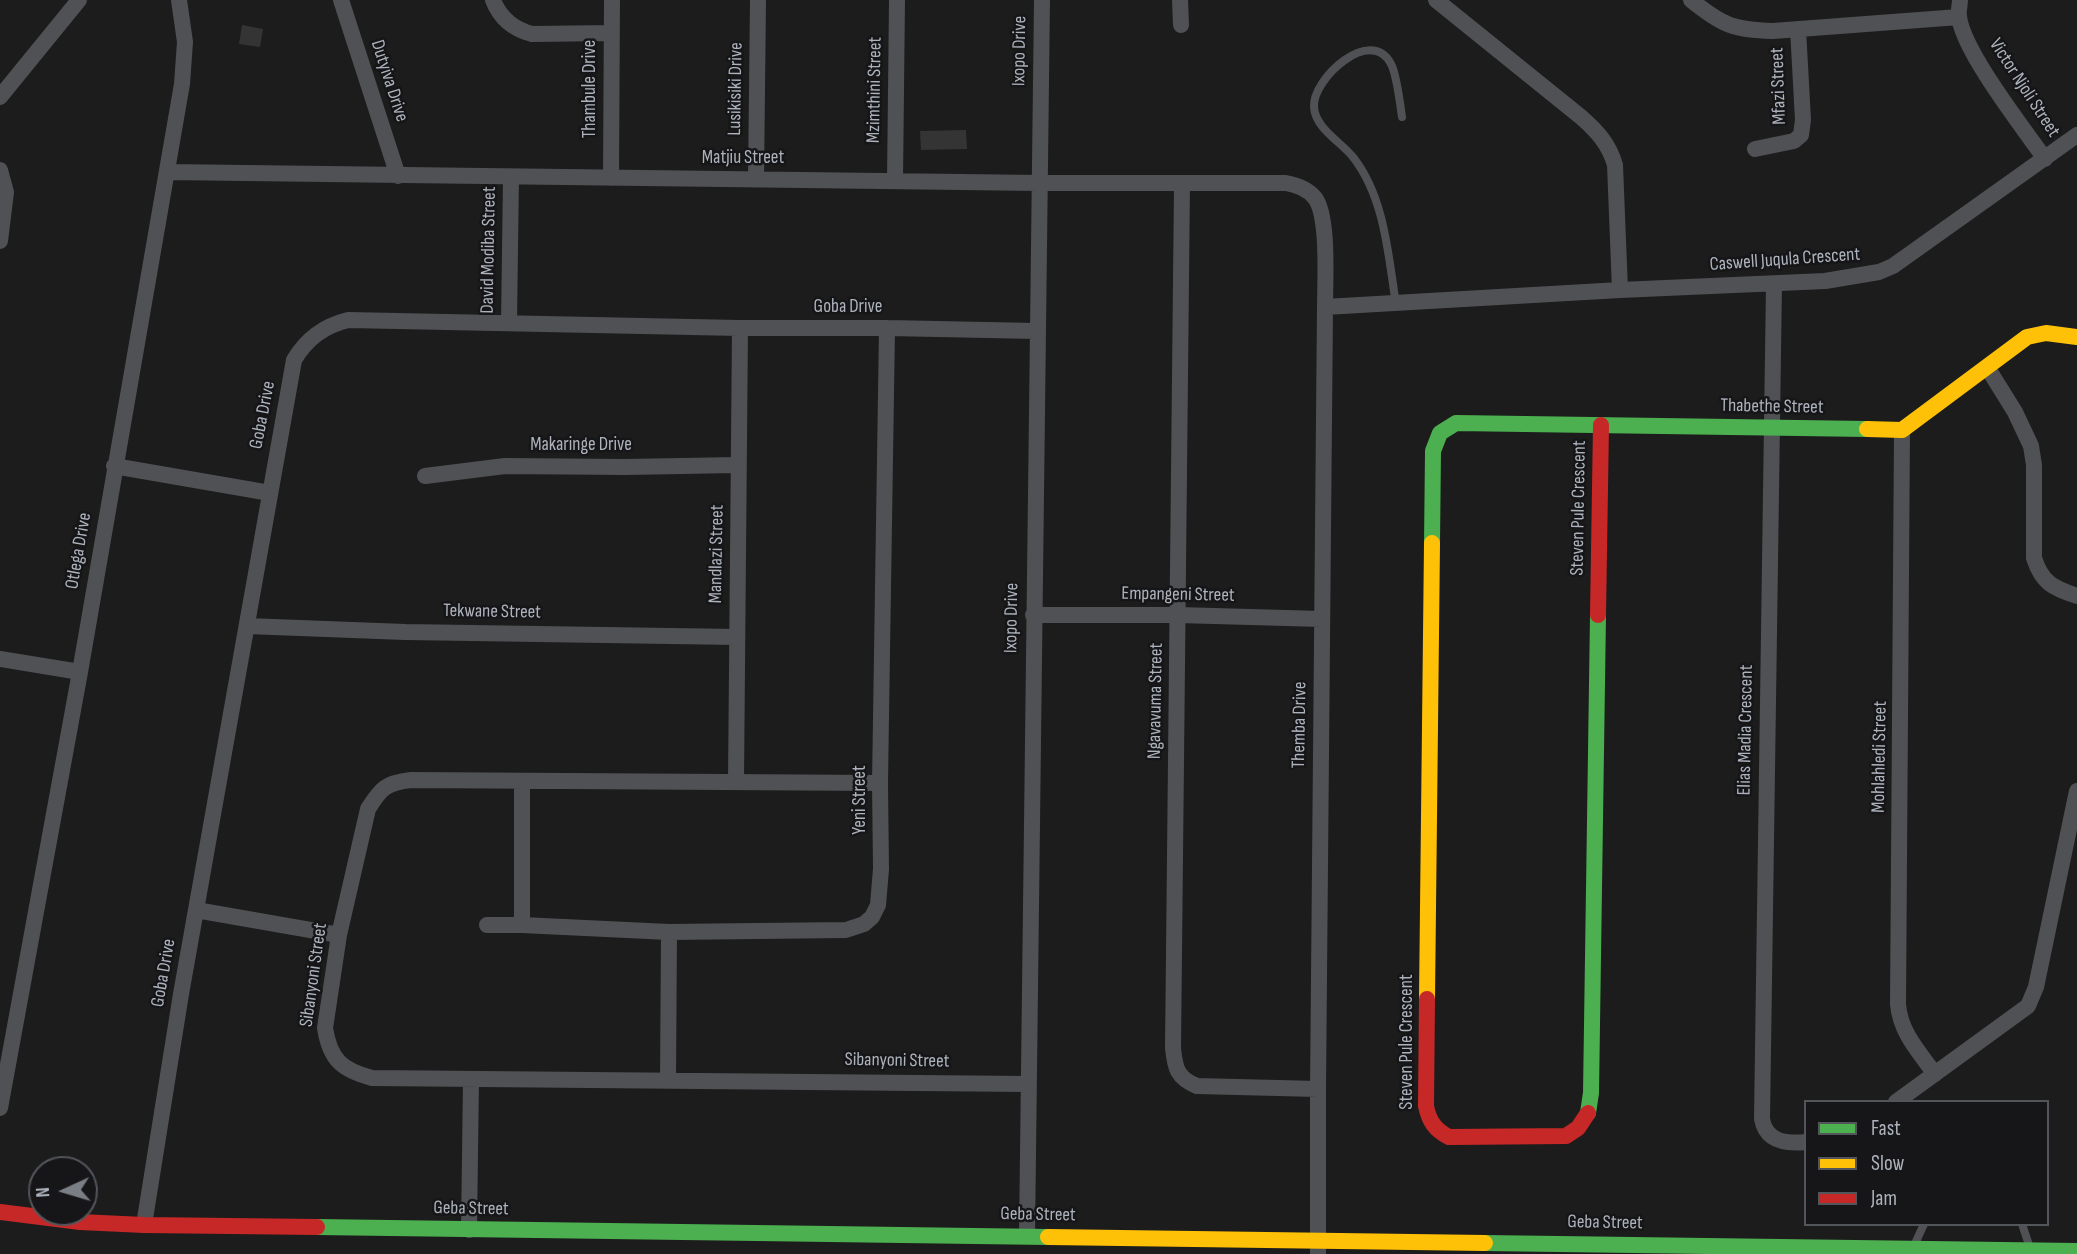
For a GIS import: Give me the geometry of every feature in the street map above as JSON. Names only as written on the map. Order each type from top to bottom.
[{"type":"street","points":[[0,97],[79,0]]},
{"type":"street","name":"Otlega Drive","points":[[0,1108],[80,673],[182,85],[184,23],[179,0]]},
{"type":"street","name":"Dutyiva Drive","points":[[341,0],[398,176]]},
{"type":"street","points":[[493,0],[504,20],[532,34],[611,33]]},
{"type":"street","name":"Thambule Drive","points":[[611,178],[612,0]]},
{"type":"street","name":"Lusikisiki Drive","points":[[756,179],[758,0]]},
{"type":"street","name":"Mzimthini Street","points":[[895,181],[897,0]]},
{"type":"street","name":"Ixopo Drive","points":[[1027,1236],[1042,0]]},
{"type":"street","points":[[1180,0],[1181,25]]},
{"type":"street","points":[[1436,0],[1581,117],[1611,150],[1615,165],[1620,290]]},
{"type":"street","name":"Victor Njoli Street","points":[[1960,0],[1959,17],[1964,34],[1986,75],[2045,159]]},
{"type":"street","points":[[1702,3],[1728,25],[1746,30],[1798,29],[1959,17]]},
{"type":"street","name":"Mfazi Street","points":[[1755,149],[1794,141],[1801,135],[1803,120],[1798,29]]},
{"type":"street","name":"Caswell Juqula Crescent","points":[[1325,307],[1774,284],[1859,277],[1886,269],[2077,135]]},
{"type":"street","points":[[0,170],[6,192],[0,241]]},
{"type":"street","name":"Matjiu Street","points":[[167,172],[1040,183],[1286,183],[1299,187],[1315,198]]},
{"type":"street","name":"David Modiba Street","points":[[509,323],[511,177]]},
{"type":"street","name":"Ngavavuma Street","points":[[1182,184],[1173,1048],[1175,1067],[1188,1082],[1197,1086],[1318,1089]]},
{"type":"street","name":"Themba Drive","points":[[1315,198],[1323,217],[1325,307],[1318,1247]]},
{"type":"street","name":"Elias Madia Crescent","points":[[1774,284],[1762,1119],[1763,1127],[1772,1138],[1788,1143],[1804,1142]]},
{"type":"street","name":"Goba Drive","points":[[144,1225],[159,1123],[294,360],[303,345],[332,324],[348,320],[1037,331]]},
{"type":"street","name":"Mandlazi Street","points":[[736,781],[740,328]]},
{"type":"street","name":"Yeni Street","points":[[487,925],[669,932],[846,930],[864,924],[872,917],[878,905],[881,869],[887,328]]},
{"type":"street","points":[[1902,430],[2033,334],[2047,332],[2077,337]]},
{"type":"street","points":[[1987,367],[2015,412],[2031,446],[2034,465],[2034,558],[2038,570],[2043,579],[2051,585],[2077,596]]},
{"type":"street","name":"Thabethe Street","points":[[1438,435],[1447,426],[1456,424],[1902,430]]},
{"type":"street","name":"Steven Pule Crescent","points":[[1438,435],[1433,451],[1426,1106],[1429,1120],[1440,1133],[1450,1138],[1566,1136],[1577,1130],[1587,1118],[1591,1093],[1601,425]]},
{"type":"street","name":"Mohlahledi Street","points":[[1902,430],[1898,1004],[1903,1028],[1935,1074]]},
{"type":"street","name":"Makaringe Drive","points":[[425,476],[505,466],[738,465]]},
{"type":"street","points":[[114,466],[270,493]]},
{"type":"street","name":"Empangeni Street","points":[[1033,615],[1178,615],[1322,620]]},
{"type":"street","name":"Tekwane Street","points":[[247,626],[418,632],[737,637]]},
{"type":"street","points":[[0,659],[80,673]]},
{"type":"street","name":"Sibanyoni Street","points":[[880,783],[411,780],[386,785],[368,809],[339,934],[325,1028],[327,1040],[338,1062],[354,1073],[372,1078],[1027,1084]]},
{"type":"street","points":[[522,781],[522,925]]},
{"type":"street","points":[[1899,1100],[2022,1011],[2031,1000],[2077,791]]},
{"type":"street","points":[[196,910],[339,934]]},
{"type":"street","points":[[668,1080],[669,932]]},
{"type":"street","points":[[469,1230],[471,1079]]},
{"type":"street","name":"Geba Street","points":[[0,1212],[66,1221],[144,1225],[469,1230],[792,1240],[1027,1236],[1318,1247],[1913,1248],[2077,1251]]},
{"type":"lane","points":[[1396,304],[1379,211],[1353,157],[1323,126],[1313,106],[1316,94],[1343,59],[1363,51],[1374,50],[1392,65],[1402,117]]},
{"type":"lane","points":[[1913,1248],[1923,1226]]},
{"type":"lane","points":[[2023,1226],[2031,1250]]},
{"type":"building","points":[[242,25],[263,29],[260,47],[239,44]]},
{"type":"building","points":[[966,130],[967,149],[921,150],[920,131]]},
{"type":"traffic: fast","points":[[1432,543],[1433,451],[1440,433],[1456,423],[1867,429]]},
{"type":"traffic: fast","points":[[1588,1113],[1591,1093],[1598,615]]},
{"type":"traffic: fast","points":[[317,1227],[1048,1237]]},
{"type":"traffic: fast","points":[[1485,1243],[2077,1251]]},
{"type":"traffic: slow","points":[[1867,429],[1902,430],[2027,337],[2046,333],[2077,337]]},
{"type":"traffic: slow","points":[[1427,999],[1432,543]]},
{"type":"traffic: slow","points":[[1048,1237],[1485,1243]]},
{"type":"traffic: jam","points":[[1598,615],[1601,425]]},
{"type":"traffic: jam","points":[[1427,999],[1426,1106],[1431,1121],[1440,1131],[1449,1137],[1566,1136],[1578,1128],[1588,1113]]},
{"type":"traffic: jam","points":[[0,1212],[80,1222],[317,1227]]}]
